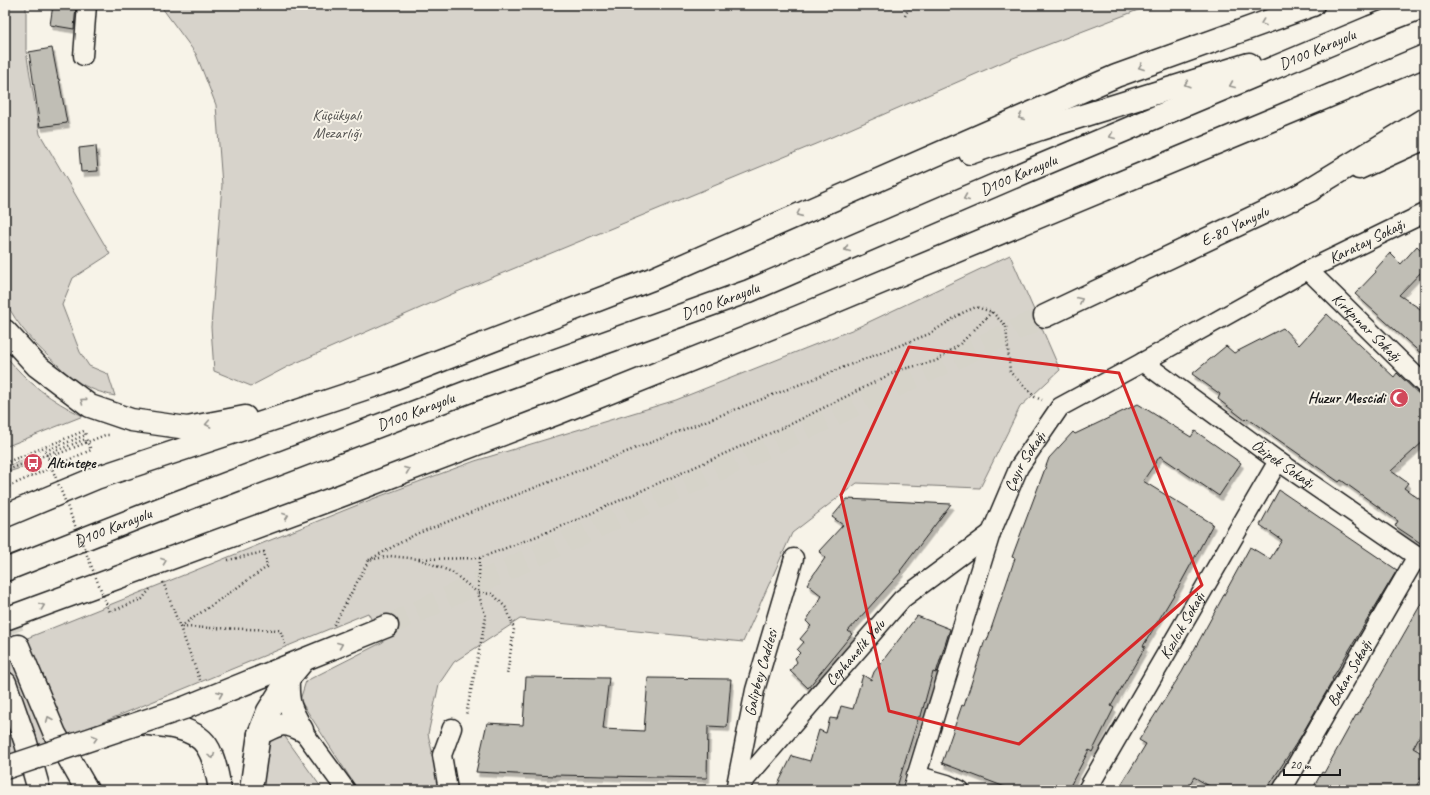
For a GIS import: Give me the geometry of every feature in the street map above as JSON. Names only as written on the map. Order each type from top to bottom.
[{"type":"main road","points":[[5,516],[96,478],[382,383],[652,279],[1116,76],[1313,5]]},
{"type":"main road","name":"D100 Karayolu","points":[[5,570],[160,509],[470,391],[749,292],[1030,170],[1371,27],[1425,6]]},
{"type":"main road","points":[[822,204],[1040,129],[1371,27]]},
{"type":"main road","points":[[5,619],[340,496],[565,410],[776,326],[1425,56]]},
{"type":"main road","points":[[1294,199],[1425,119]]},
{"type":"main road","name":"E-80 Yanyolu","points":[[1045,316],[1425,138]]},
{"type":"main road","points":[[5,331],[37,366],[90,406],[132,420],[187,428],[268,412],[382,383]]},
{"type":"main road","points":[[5,768],[184,708],[295,667],[387,626]]},
{"type":"main road","points":[[18,646],[55,734],[87,790]]},
{"type":"main road","points":[[295,667],[287,696],[292,712],[302,730]]},
{"type":"main road","points":[[251,790],[259,734],[268,711],[295,667]]},
{"type":"main road","points":[[5,684],[26,743],[39,790]]},
{"type":"main road","points":[[139,723],[172,727],[189,731],[202,740],[211,752],[220,790]]},
{"type":"main road","points":[[259,734],[280,724],[290,724],[302,730]]},
{"type":"street","points":[[83,56],[87,5]]},
{"type":"street","name":"Karatay Sokağı","points":[[1308,270],[1425,213]]},
{"type":"street","name":"Çayır Sokağı","points":[[914,783],[991,533],[1019,467],[1060,407],[1308,270]]},
{"type":"street","name":"Kırkpınar Sokağı","points":[[1308,270],[1425,385]]},
{"type":"street","name":"Özipek Sokağı","points":[[1143,362],[1278,461],[1421,559]]},
{"type":"street","name":"Kızılcık Sokağı","points":[[1087,790],[1278,461]]},
{"type":"street","name":"Cephanelik Yolu","points":[[736,790],[902,599],[991,533]]},
{"type":"street","name":"Galipbey Caddesi","points":[[736,790],[755,690],[794,558]]},
{"type":"street","name":"Bakan Sokağı","points":[[1282,790],[1421,559]]},
{"type":"street","points":[[448,790],[442,755],[452,728]]},
{"type":"street","points":[[302,730],[346,790]]},
{"type":"street","points":[[914,783],[947,784],[960,790]]},
{"type":"path","points":[[905,16],[910,5]]},
{"type":"path","points":[[333,627],[368,560],[416,534],[929,334],[962,313],[976,307],[992,312],[1006,326],[1010,372],[1035,397],[1060,407]]},
{"type":"path","points":[[368,560],[390,556],[419,558],[480,558],[558,528],[783,427],[899,370],[936,361],[960,344],[992,312]]},
{"type":"path","points":[[5,463],[84,430],[86,435],[45,451],[104,600],[110,612],[142,599],[151,587]]},
{"type":"path","points":[[48,458],[105,435],[112,435]]},
{"type":"path","points":[[5,472],[86,439],[91,450],[5,488]]},
{"type":"path","points":[[180,627],[267,567],[264,552],[227,561]]},
{"type":"path","points":[[419,558],[452,572],[478,593],[493,594],[507,609],[514,629],[507,675]]},
{"type":"path","points":[[466,715],[486,617],[478,593],[480,558]]},
{"type":"path","points":[[169,598],[194,663]]},
{"type":"path","points":[[180,627],[280,630],[295,667]]},
{"type":"highlighted area","points":[[909,347],[1119,373],[1202,585],[1019,744],[889,711],[841,495]]},
{"type":"shaded area","points":[[73,782],[77,790],[52,789]]},
{"type":"green space","points":[[5,5],[26,5],[26,51],[40,134],[110,254],[73,278],[62,305],[80,352],[89,366],[108,374],[115,396],[89,388],[69,375],[28,336],[15,319],[5,300]]},
{"type":"green space","name":"Küçükyalı Mezarlığı","points":[[160,5],[1151,5],[1008,60],[818,143],[452,294],[289,366],[251,386],[214,371],[211,327],[222,185],[216,105],[196,54]]},
{"type":"green space","points":[[1010,255],[1060,370],[1020,407],[980,488],[857,483],[792,533],[743,642],[520,619],[454,662],[439,684],[428,734],[441,790],[358,790],[300,700],[306,681],[383,642],[368,613],[69,736],[5,760],[5,647],[375,498],[475,461],[676,400],[854,329]]},
{"type":"green space","points":[[5,355],[31,383],[61,404],[83,416],[5,447]]},
{"type":"green space","points":[[28,458],[30,465],[5,473],[5,467]]},
{"type":"green space","points":[[283,734],[323,790],[263,790],[265,742]]},
{"type":"building","points":[[53,5],[76,5],[74,29],[50,25]]},
{"type":"building","points":[[52,48],[67,123],[40,127],[29,52]]},
{"type":"building","points":[[96,146],[98,171],[81,172],[79,148]]},
{"type":"building","points":[[1417,246],[1425,254],[1425,268],[1399,295],[1425,312],[1425,357],[1355,294],[1376,272],[1375,270],[1390,253],[1401,264]]},
{"type":"building","points":[[1327,314],[1394,377],[1397,373],[1425,400],[1425,440],[1391,471],[1408,483],[1404,488],[1425,503],[1425,546],[1395,526],[1398,521],[1341,480],[1339,482],[1247,418],[1245,420],[1218,399],[1220,394],[1192,374],[1226,346],[1234,353],[1283,328],[1299,345]]},
{"type":"building","points":[[1138,404],[1191,437],[1195,431],[1241,463],[1219,496],[1160,456],[1143,481],[1213,524],[1178,588],[1143,646],[1145,647],[1111,706],[1114,708],[1092,752],[1089,750],[1068,790],[1013,790],[942,763],[962,705],[964,706],[985,640],[987,641],[1015,558],[1012,557],[1049,458],[1073,432],[1075,434]]},
{"type":"building","points":[[1279,490],[1397,570],[1332,679],[1333,680],[1301,736],[1266,790],[1216,790],[1194,777],[1186,790],[1118,790],[1146,744],[1139,740],[1182,672],[1250,547],[1270,559],[1282,540],[1260,525]]},
{"type":"building","points":[[847,499],[951,504],[900,571],[901,572],[848,631],[852,634],[808,688],[790,671],[797,662],[795,658],[800,653],[797,650],[804,642],[800,639],[811,626],[806,621],[822,596],[807,584],[825,558],[819,551],[843,525],[832,517]]},
{"type":"building","points":[[1425,597],[1425,726],[1413,748],[1425,755],[1425,771],[1414,790],[1312,790],[1322,772],[1324,773]]},
{"type":"building","points":[[917,616],[950,629],[936,673],[933,672],[921,716],[919,716],[896,790],[775,790],[792,756],[810,761],[819,730],[826,733],[830,718],[837,719],[841,706],[853,709],[863,675],[871,680],[874,672]]},
{"type":"building","points":[[526,677],[609,678],[603,729],[644,731],[648,678],[731,679],[727,727],[708,726],[707,778],[555,776],[476,772],[487,723],[523,725]]},
{"type":"tunnel","points":[[387,626],[1045,316]]},
{"type":"tunnel","points":[[5,613],[18,646]]},
{"type":"place","name":"Huzur Mescidi","points":[[1399,398]]},
{"type":"place","name":"Altıntepe","points":[[33,463]]}]
